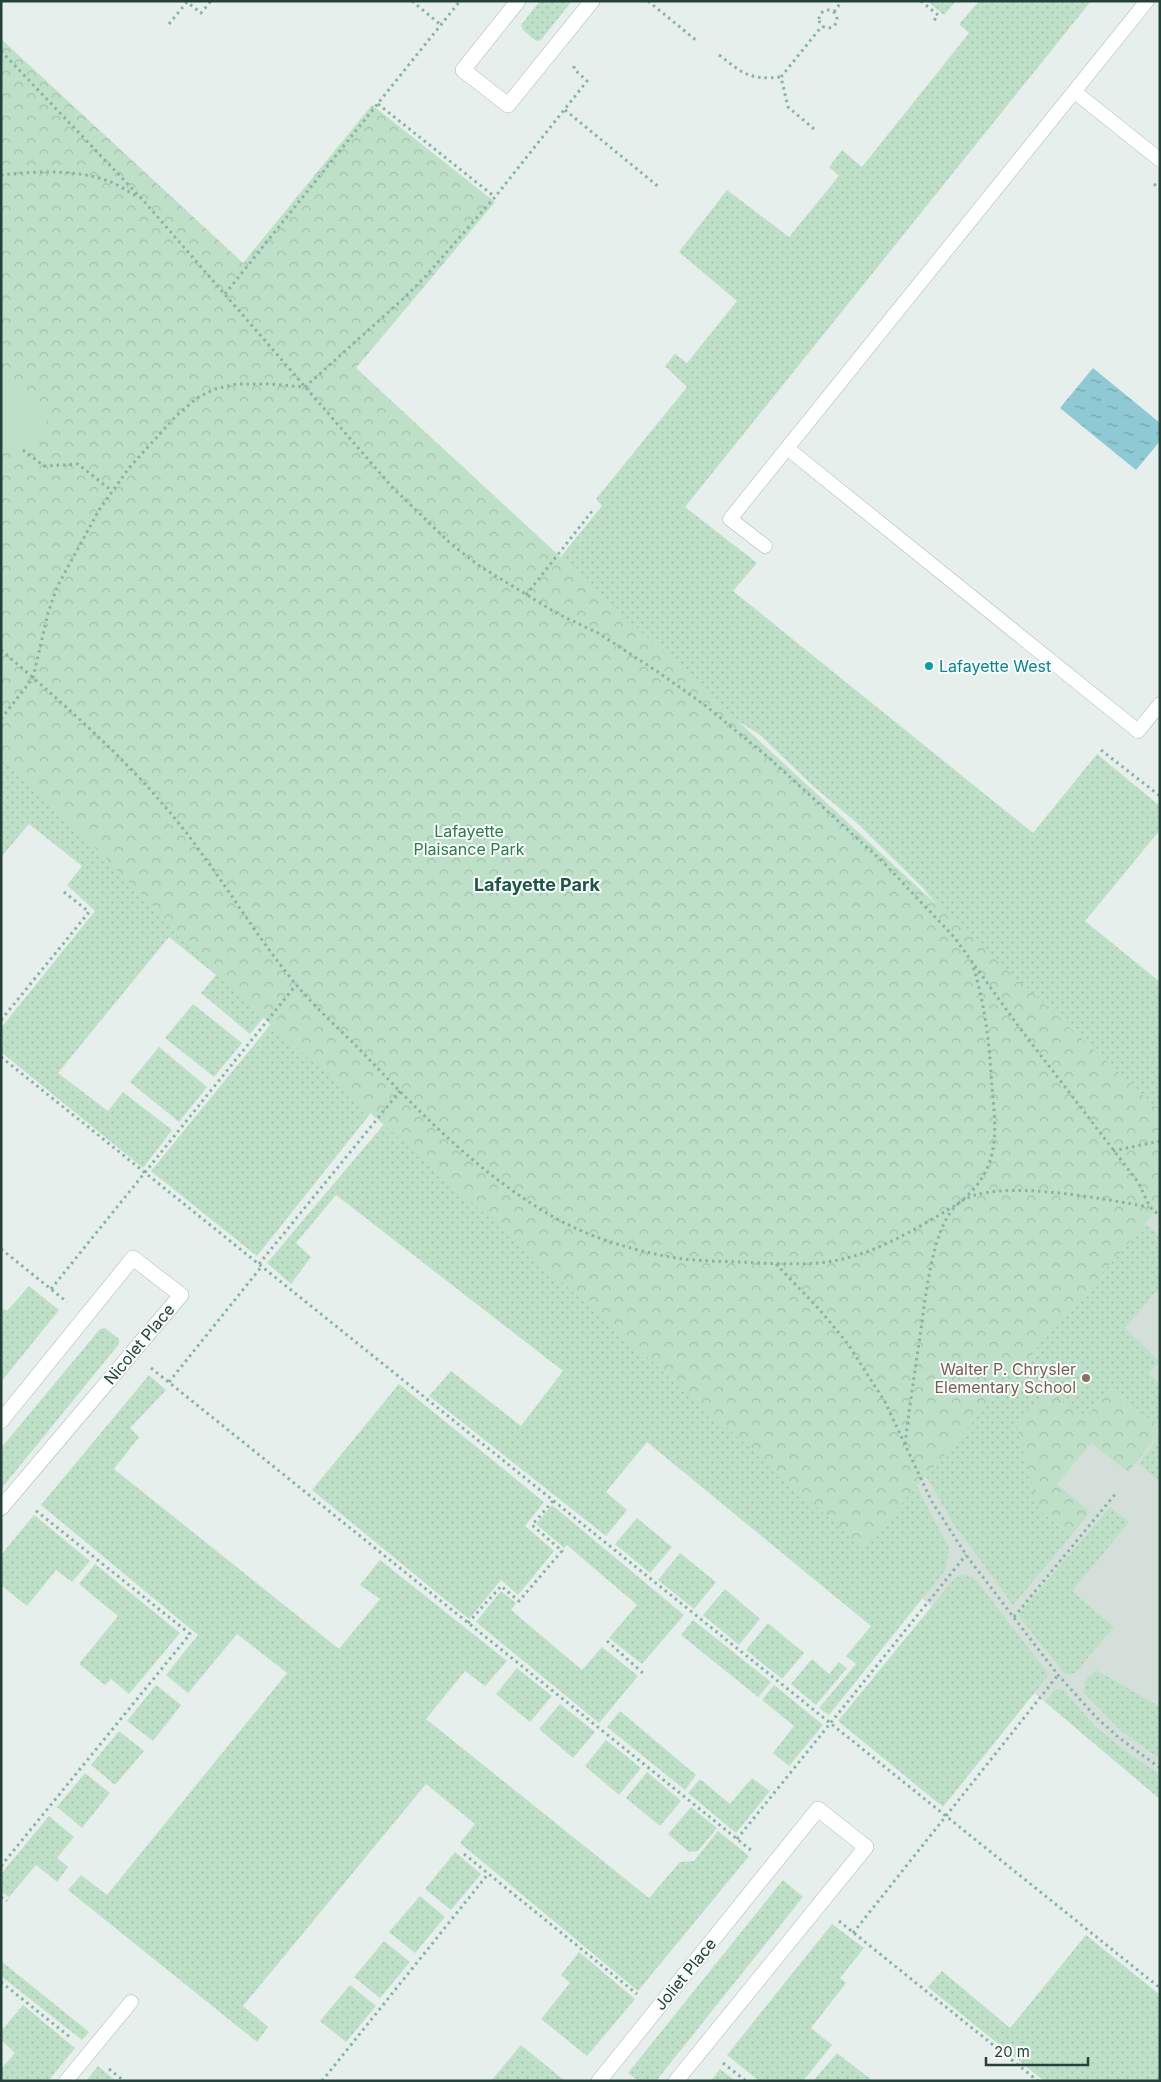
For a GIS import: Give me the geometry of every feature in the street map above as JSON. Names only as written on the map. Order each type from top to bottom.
[{"type":"street","points":[[518,1],[463,70],[508,105],[592,1]]},
{"type":"street","name":"Nicolet Place","points":[[1,1421],[133,1258],[180,1295],[1,1508]]},
{"type":"street","name":"Joliet Place","points":[[600,2080],[818,1808],[866,1847],[818,1905]]},
{"type":"street","points":[[676,2081],[818,1905]]},
{"type":"lane","points":[[765,546],[730,519],[1147,1]]},
{"type":"lane","points":[[1075,92],[1160,160]]},
{"type":"lane","points":[[787,448],[1138,731],[1160,704]]},
{"type":"lane","points":[[66,2081],[131,2002]]},
{"type":"path","points":[[169,24],[187,2],[201,13],[211,1]]},
{"type":"path","points":[[412,1],[441,25]]},
{"type":"path","points":[[224,294],[460,1]]},
{"type":"path","points":[[648,1],[697,41]]},
{"type":"path","points":[[834,12],[842,1]]},
{"type":"path","points":[[921,1],[938,15],[934,22]]},
{"type":"path","points":[[828,10],[834,12],[838,20],[836,25],[831,28],[822,26],[819,21],[822,12],[828,10]]},
{"type":"path","points":[[720,55],[747,75],[763,78],[781,77],[822,26]]},
{"type":"path","points":[[1,50],[142,199],[393,488],[429,523],[478,565],[558,614],[598,633],[658,672],[713,712],[770,758],[883,862],[955,938],[1016,1023],[1138,1182],[1150,1208],[1160,1216]]},
{"type":"path","points":[[1,719],[33,678],[48,613],[57,587],[99,510],[129,468],[176,416],[198,398],[215,389],[237,384],[305,387],[403,299],[425,277],[495,197],[587,81],[574,70],[573,59]]},
{"type":"path","points":[[781,77],[788,106],[814,129]]},
{"type":"path","points":[[378,104],[495,197]]},
{"type":"path","points":[[565,110],[660,188]]},
{"type":"path","points":[[1,175],[32,172],[85,176],[111,182],[142,199]]},
{"type":"path","points":[[23,450],[44,466],[78,464],[112,492]]},
{"type":"path","points":[[526,595],[593,510]]},
{"type":"path","points":[[1,650],[101,741],[166,807],[200,850],[240,910],[296,985],[400,1091],[442,1132],[508,1188],[547,1214],[584,1232],[622,1246],[672,1258],[776,1264],[820,1263],[843,1259],[872,1250],[900,1237],[978,1194],[1016,1191],[1048,1192],[1150,1208]]},
{"type":"path","points":[[1101,750],[1160,796]]},
{"type":"path","points":[[1156,793],[1160,788]]},
{"type":"path","points":[[1,1020],[89,912],[64,892]]},
{"type":"path","points":[[905,1444],[930,1271],[940,1233],[947,1219],[980,1180],[989,1165],[994,1143],[995,1124],[988,1023],[971,960]]},
{"type":"path","points":[[51,1289],[296,985]]},
{"type":"path","points":[[1,1057],[1160,1988]]},
{"type":"path","points":[[169,1382],[400,1091]]},
{"type":"path","points":[[1113,1151],[1160,1141]]},
{"type":"path","points":[[1,1249],[70,1304]]},
{"type":"path","points":[[776,1264],[819,1308],[848,1344],[885,1402],[931,1500],[966,1555],[1058,1675],[1106,1726],[1160,1768]]},
{"type":"path","points":[[148,1366],[771,1867]]},
{"type":"path","points":[[1014,1616],[1116,1492]]},
{"type":"path","points":[[468,1623],[501,1586],[519,1600],[562,1551],[532,1525],[553,1501]]},
{"type":"path","points":[[1,1866],[190,1634],[34,1509]]},
{"type":"path","points":[[737,1839],[966,1555]]},
{"type":"path","points":[[607,1641],[644,1674]]},
{"type":"path","points":[[853,1933],[1058,1675]]},
{"type":"path","points":[[464,1854],[641,1998]]},
{"type":"path","points":[[322,2081],[488,1874]]},
{"type":"path","points":[[1,1897],[7,1901]]},
{"type":"path","points":[[818,1905],[1038,2081]]},
{"type":"path","points":[[1,1982],[124,2081]]},
{"type":"path","points":[[719,2060],[746,2081]]},
{"type":"shaded area","name":"Walter P. Chrysler Elementary School","points":[[1160,1207],[1160,1799],[863,1548]]},
{"type":"green space","points":[[540,1],[572,1],[541,40],[536,41],[523,30],[521,25]]},
{"type":"green space","points":[[927,1],[956,1],[944,15]]},
{"type":"green space","points":[[979,1],[1091,1],[685,507],[757,563],[733,591],[1033,833],[1097,754],[1160,806],[1160,830],[1085,921],[1160,982],[1160,1135],[962,937],[924,889],[857,823],[813,786],[760,735],[533,591],[602,506],[596,499],[687,387],[665,366],[675,354],[687,363],[737,301],[679,252],[727,190],[789,237],[839,176],[829,167],[842,150],[862,167],[969,33],[959,24]]},
{"type":"green space","name":"Lafayette Plaisance Park","points":[[1,39],[243,263],[372,105],[495,202],[356,368],[1160,1111],[1160,1207],[863,1548],[274,1028],[1,753]]},
{"type":"green space","points":[[6,378],[50,416],[19,455],[1,440],[1,384]]},
{"type":"green space","points":[[1,728],[286,990],[250,1034],[201,993],[216,975],[169,937],[58,1073],[108,1111],[123,1092],[172,1130],[143,1168],[1,1052],[1,1028],[95,911],[67,885],[82,866],[29,824],[1,857]]},
{"type":"green space","points":[[193,1004],[242,1043],[214,1077],[165,1038]]},
{"type":"green space","points":[[280,1013],[391,1093],[370,1114],[257,1256],[151,1171]]},
{"type":"green space","points":[[159,1047],[207,1087],[179,1122],[130,1082]]},
{"type":"green space","points":[[401,1104],[904,1462],[949,1548],[946,1569],[829,1715],[819,1708],[856,1664],[846,1656],[871,1626],[647,1442],[606,1492],[627,1510],[606,1536],[429,1396],[451,1371],[521,1426],[563,1371],[336,1195],[296,1243],[311,1257],[291,1284],[267,1263]]},
{"type":"green space","points":[[1134,1215],[1160,1236],[1160,1287],[1125,1328],[1159,1361],[1149,1374],[1160,1383],[1160,1429],[1111,1388],[1084,1420],[1048,1391],[1039,1510],[1071,1536],[1013,1605],[953,1523],[919,1464]]},
{"type":"green space","points":[[29,1286],[59,1310],[1,1382],[1,1311],[4,1309],[7,1311]]},
{"type":"green space","points":[[105,1328],[119,1339],[119,1344],[1,1489],[1,1448],[100,1329]]},
{"type":"green space","points":[[149,1375],[166,1390],[130,1428],[139,1437],[114,1469],[339,1649],[380,1599],[360,1585],[380,1560],[507,1661],[485,1686],[465,1671],[426,1719],[649,1898],[680,1862],[694,1861],[718,1831],[749,1856],[638,1991],[460,1843],[475,1824],[426,1784],[243,2006],[268,2027],[257,2042],[68,1890],[81,1875],[107,1895],[287,1673],[237,1634],[188,1693],[166,1675],[198,1635],[41,1505]]},
{"type":"green space","points":[[399,1384],[544,1502],[525,1526],[554,1551],[518,1595],[501,1580],[469,1619],[312,1490]]},
{"type":"green space","points":[[1111,1388],[1160,1429],[1160,1433],[1128,1472],[1091,1443],[1057,1484],[1090,1512],[1071,1536],[1039,1510],[1017,1427],[1048,1390],[1084,1420]]},
{"type":"green space","points":[[1160,1434],[1160,1482],[1139,1464]]},
{"type":"green space","points":[[552,1505],[684,1615],[642,1664],[609,1638],[637,1605],[567,1545],[564,1548],[536,1524]]},
{"type":"green space","points":[[1110,1507],[1129,1522],[1072,1591],[1114,1627],[1075,1673],[1065,1674],[1018,1615]]},
{"type":"green space","points":[[34,1515],[90,1561],[72,1582],[56,1570],[27,1606],[1,1585],[1,1555]]},
{"type":"green space","points":[[637,1518],[672,1547],[650,1573],[615,1544]]},
{"type":"green space","points":[[680,1553],[716,1582],[694,1609],[658,1580]]},
{"type":"green space","points":[[95,1564],[180,1633],[129,1694],[111,1679],[105,1685],[79,1664],[118,1616],[79,1584]]},
{"type":"green space","points":[[960,1575],[966,1575],[979,1584],[1047,1672],[1048,1676],[943,1807],[838,1721],[954,1579]]},
{"type":"green space","points":[[725,1589],[760,1619],[739,1645],[703,1615]]},
{"type":"green space","points":[[501,1591],[516,1603],[511,1610],[582,1670],[602,1647],[638,1676],[599,1723],[476,1622]]},
{"type":"green space","points":[[693,1620],[771,1682],[758,1697],[681,1635]]},
{"type":"green space","points":[[768,1623],[804,1653],[782,1679],[746,1650]]},
{"type":"green space","points":[[812,1659],[829,1674],[839,1662],[847,1668],[816,1705],[791,1684]]},
{"type":"green space","points":[[517,1668],[552,1696],[530,1722],[496,1694]]},
{"type":"green space","points":[[1096,1670],[1158,1706],[1160,1705],[1160,1759],[1121,1731],[1084,1693],[1085,1681]]},
{"type":"green space","points":[[156,1685],[181,1705],[153,1741],[127,1721]]},
{"type":"green space","points":[[774,1685],[823,1725],[789,1766],[773,1753],[794,1726],[762,1700]]},
{"type":"green space","points":[[1058,1689],[1063,1690],[1096,1727],[1132,1756],[1160,1774],[1160,1799],[1045,1702]]},
{"type":"green space","points":[[560,1704],[595,1732],[573,1758],[539,1729]]},
{"type":"green space","points":[[620,1711],[696,1775],[685,1790],[607,1727]]},
{"type":"green space","points":[[119,1731],[144,1751],[115,1785],[91,1765]]},
{"type":"green space","points":[[606,1740],[641,1768],[619,1795],[585,1766]]},
{"type":"green space","points":[[647,1772],[681,1801],[660,1826],[626,1798]]},
{"type":"green space","points":[[85,1773],[110,1793],[82,1828],[57,1807]]},
{"type":"green space","points":[[752,1778],[770,1791],[736,1833],[688,1793],[700,1779],[730,1804]]},
{"type":"green space","points":[[691,1807],[717,1828],[698,1851],[689,1852],[668,1834]]},
{"type":"green space","points":[[49,1816],[74,1837],[57,1858],[68,1867],[57,1882],[36,1865],[9,1897],[1,1891],[1,1874]]},
{"type":"green space","points":[[455,1852],[481,1874],[451,1910],[425,1889]]},
{"type":"green space","points":[[783,1880],[803,1897],[656,2081],[638,2081],[628,2073]]},
{"type":"green space","points":[[420,1896],[445,1917],[415,1953],[389,1932]]},
{"type":"green space","points":[[832,1924],[864,1948],[840,1978],[846,1983],[811,2028],[832,2045],[803,2081],[759,2081],[727,2055]]},
{"type":"green space","points":[[1086,1935],[1160,1995],[1160,2081],[1044,2081],[928,1987],[942,1971],[1010,2028]]},
{"type":"green space","points":[[384,1941],[410,1962],[380,1998],[354,1977]]},
{"type":"green space","points":[[579,1952],[635,1999],[587,2056],[541,2019],[570,1983],[561,1975]]},
{"type":"green space","points":[[1,1961],[89,2032],[82,2040],[1,1976]]},
{"type":"green space","points":[[350,1985],[376,2006],[346,2042],[320,2021]]},
{"type":"green space","points":[[23,2005],[75,2048],[48,2081],[1,2081],[1,2069],[15,2053],[1,2040],[1,2031]]},
{"type":"green space","points":[[521,2045],[565,2081],[491,2081]]},
{"type":"green space","points":[[837,2053],[873,2081],[813,2081]]},
{"type":"green space","points":[[98,2066],[116,2081],[86,2081]]},
{"type":"green space","points":[[720,2069],[736,2081],[711,2081]]},
{"type":"water","points":[[1093,368],[1160,423],[1160,441],[1136,470],[1060,408]]},
{"type":"place","name":"Lafayette West","points":[[929,666]]},
{"type":"place","name":"Walter P. Chrysler Elementary School","points":[[1086,1378]]},
{"type":"district","name":"Lafayette Park","points":[[537,884]]}]
